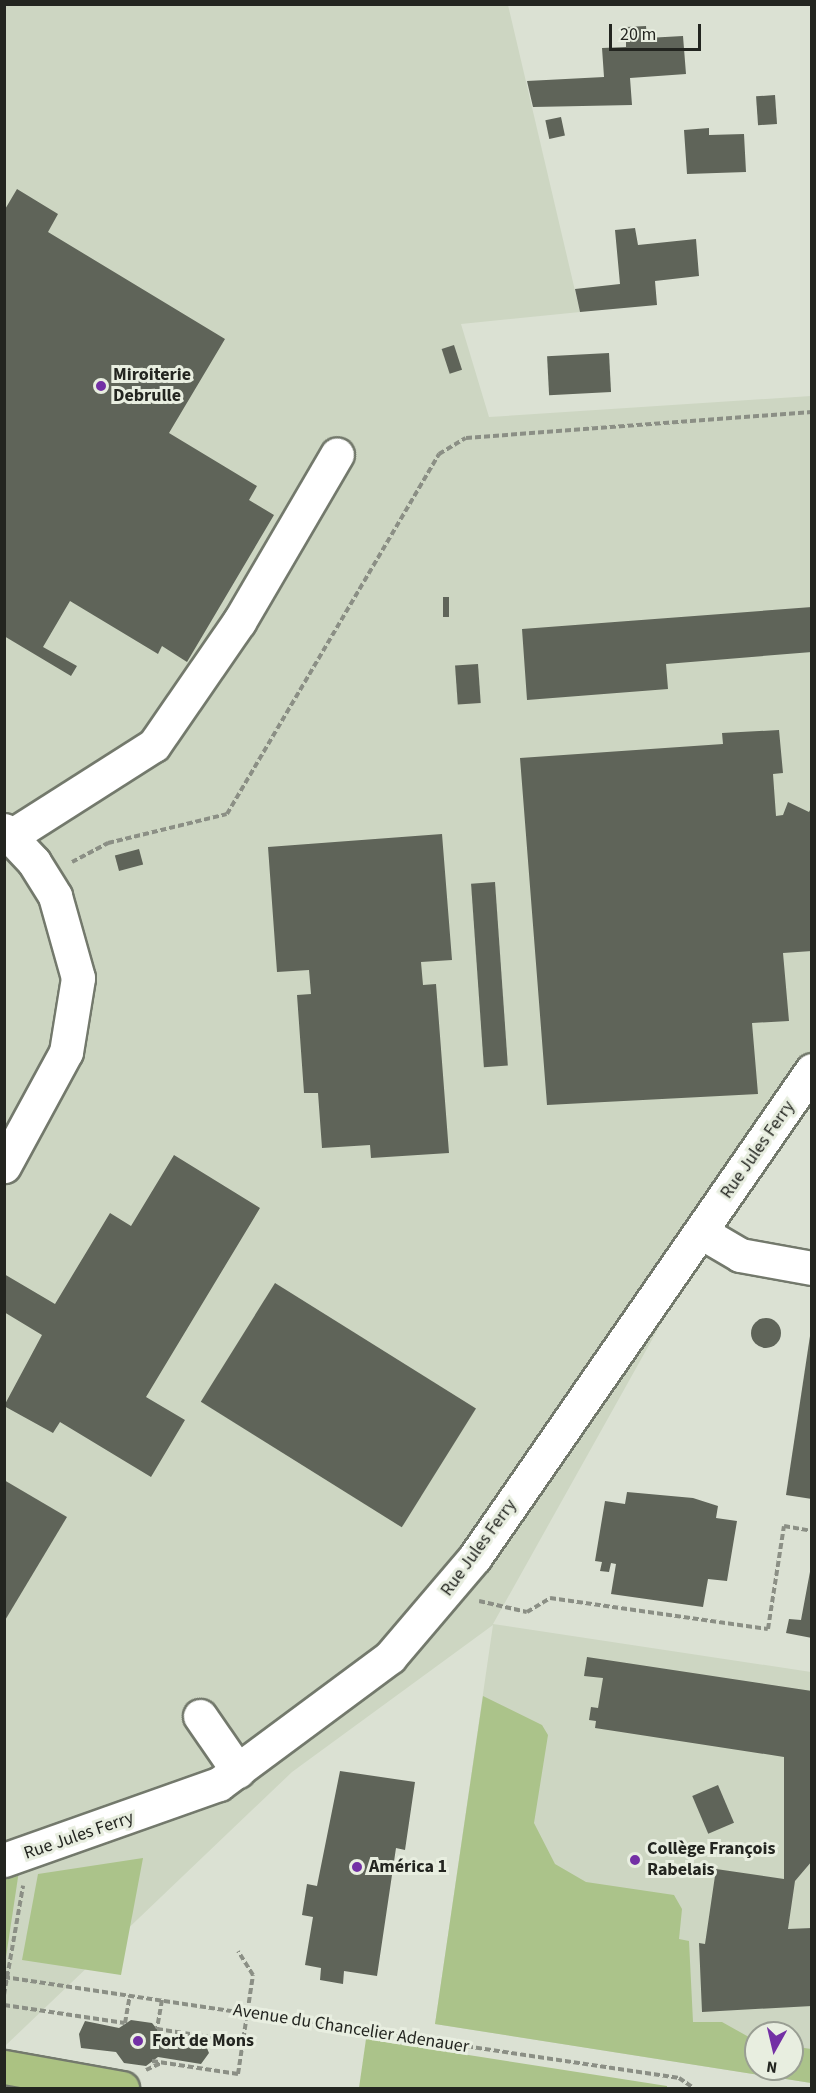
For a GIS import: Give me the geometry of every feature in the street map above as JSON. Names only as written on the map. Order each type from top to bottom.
[{"type":"main road","points":[[4,2067],[122,2088]]},
{"type":"street","points":[[4,1166],[43,1101],[75,1018],[75,954],[45,876],[8,833],[154,745],[239,622],[337,454]]},
{"type":"street","name":"Rue Jules Ferry","points":[[16,1857],[181,1801],[238,1771],[381,1665],[447,1593],[812,1070]]},
{"type":"street","points":[[701,1232],[740,1255],[812,1268]]},
{"type":"street","points":[[200,1716],[238,1771]]},
{"type":"path","points":[[45,876],[108,843],[227,814],[440,454],[466,438],[812,412]]},
{"type":"path","points":[[447,1593],[527,1612],[550,1598],[768,1629],[784,1526],[812,1531]]},
{"type":"path","points":[[4,1995],[16,1857]]},
{"type":"path","points":[[152,2061],[238,2074],[253,1975],[238,1951]]},
{"type":"path","name":"Avenue du Chancelier Adenauer","points":[[6,1977],[679,2078],[694,2088]]},
{"type":"path","points":[[4,2005],[125,2024],[130,1995]]},
{"type":"path","points":[[162,2000],[157,2029],[243,2042]]},
{"type":"shaded area","points":[[5,5],[508,5],[580,312],[461,324],[489,417],[811,396],[812,1070],[696,1261],[493,1624],[811,1672],[811,2083],[798,2081],[804,2081],[804,2021],[744,2021],[744,2072],[435,2024],[493,1625],[292,1772],[5,2046]]},
{"type":"green space","points":[[483,1696],[542,1725],[548,1735],[534,1823],[555,1864],[586,1882],[674,1895],[682,1909],[679,1939],[689,1941],[693,2022],[722,2022],[744,2034],[744,2072],[435,2024]]},
{"type":"green space","points":[[143,1858],[121,1975],[22,1960],[38,1874]]},
{"type":"green space","points":[[20,1864],[6,1957],[5,1957],[5,1869]]},
{"type":"green space","points":[[366,2039],[667,2086],[667,2088],[359,2088]]},
{"type":"green space","points":[[804,2048],[811,2049],[811,2083],[798,2081],[804,2081]]},
{"type":"building","points":[[646,26],[647,38],[683,36],[686,74],[630,78],[632,105],[533,107],[527,81],[604,77],[602,48],[626,47],[626,27]]},
{"type":"building","points":[[775,95],[777,124],[758,125],[756,96]]},
{"type":"building","points":[[561,117],[565,136],[549,139],[545,120]]},
{"type":"building","points":[[709,128],[709,135],[744,134],[746,172],[687,174],[684,130]]},
{"type":"building","name":"Miroiterie Debrulle","points":[[17,189],[58,214],[48,232],[225,339],[169,433],[257,486],[249,500],[274,515],[187,662],[162,646],[158,654],[70,601],[43,647],[77,666],[71,676],[4,636],[4,211]]},
{"type":"building","points":[[635,228],[638,245],[696,239],[699,276],[655,281],[657,305],[580,312],[575,289],[620,284],[615,230]]},
{"type":"building","points":[[454,345],[462,370],[450,374],[442,349]]},
{"type":"building","points":[[609,353],[611,392],[549,395],[547,356]]},
{"type":"building","points":[[443,597],[449,597],[449,617],[443,617]]},
{"type":"building","points":[[812,607],[812,652],[666,664],[668,689],[527,700],[522,629]]},
{"type":"building","points":[[478,664],[481,703],[458,705],[455,666]]},
{"type":"building","points":[[779,730],[783,773],[773,774],[776,816],[783,815],[788,802],[809,812],[812,806],[812,951],[783,953],[789,1021],[752,1023],[758,1094],[547,1105],[520,758],[723,744],[722,733]]},
{"type":"building","points":[[442,834],[452,960],[421,962],[423,985],[436,984],[449,1153],[371,1158],[370,1145],[322,1148],[318,1093],[304,1093],[297,995],[311,994],[309,970],[277,972],[268,847]]},
{"type":"building","points":[[139,849],[143,864],[119,871],[115,855]]},
{"type":"building","points":[[495,882],[508,1066],[484,1067],[471,884]]},
{"type":"building","points":[[174,1155],[260,1208],[146,1397],[185,1420],[151,1477],[60,1422],[53,1433],[4,1406],[42,1335],[4,1312],[4,1274],[55,1304],[110,1213],[131,1226]]},
{"type":"building","points":[[275,1283],[476,1409],[402,1527],[201,1402]]},
{"type":"building","points":[[766,1318],[772,1319],[780,1327],[780,1339],[772,1347],[766,1348],[760,1347],[752,1339],[751,1333],[752,1327],[760,1319]]},
{"type":"building","points":[[810,1336],[812,1336],[812,1499],[786,1495]]},
{"type":"building","points":[[4,1480],[67,1517],[4,1622]]},
{"type":"building","points":[[627,1492],[693,1498],[718,1506],[716,1518],[737,1521],[727,1581],[708,1579],[703,1607],[611,1594],[616,1564],[611,1563],[609,1572],[600,1571],[602,1562],[595,1561],[605,1501],[625,1504]]},
{"type":"building","points":[[812,1561],[812,1638],[786,1633],[789,1619],[801,1620]]},
{"type":"building","points":[[587,1657],[812,1691],[812,1861],[795,1881],[788,1929],[812,1928],[812,2006],[702,2012],[699,1943],[705,1944],[716,1869],[784,1879],[784,1757],[595,1728],[596,1721],[589,1720],[591,1707],[598,1708],[603,1678],[584,1676]]},
{"type":"building","name":"América 1","points":[[340,1771],[415,1782],[405,1850],[396,1848],[377,1976],[344,1971],[343,1984],[320,1980],[321,1968],[305,1965],[313,1917],[302,1915],[307,1884],[317,1886]]},
{"type":"building","points":[[718,1785],[734,1823],[708,1834],[692,1796]]},
{"type":"building","name":"Fort de Mons","points":[[131,2020],[152,2023],[162,2035],[204,2041],[209,2053],[201,2064],[158,2057],[146,2066],[124,2063],[116,2052],[81,2048],[79,2034],[85,2021],[119,2028]]},
{"type":"place","name":"Miroiterie Debrulle","points":[[101,386]]},
{"type":"place","name":"Collège François Rabelais","points":[[635,1860]]},
{"type":"place","name":"América 1","points":[[357,1867]]},
{"type":"place","name":"Fort de Mons","points":[[138,2041]]}]
